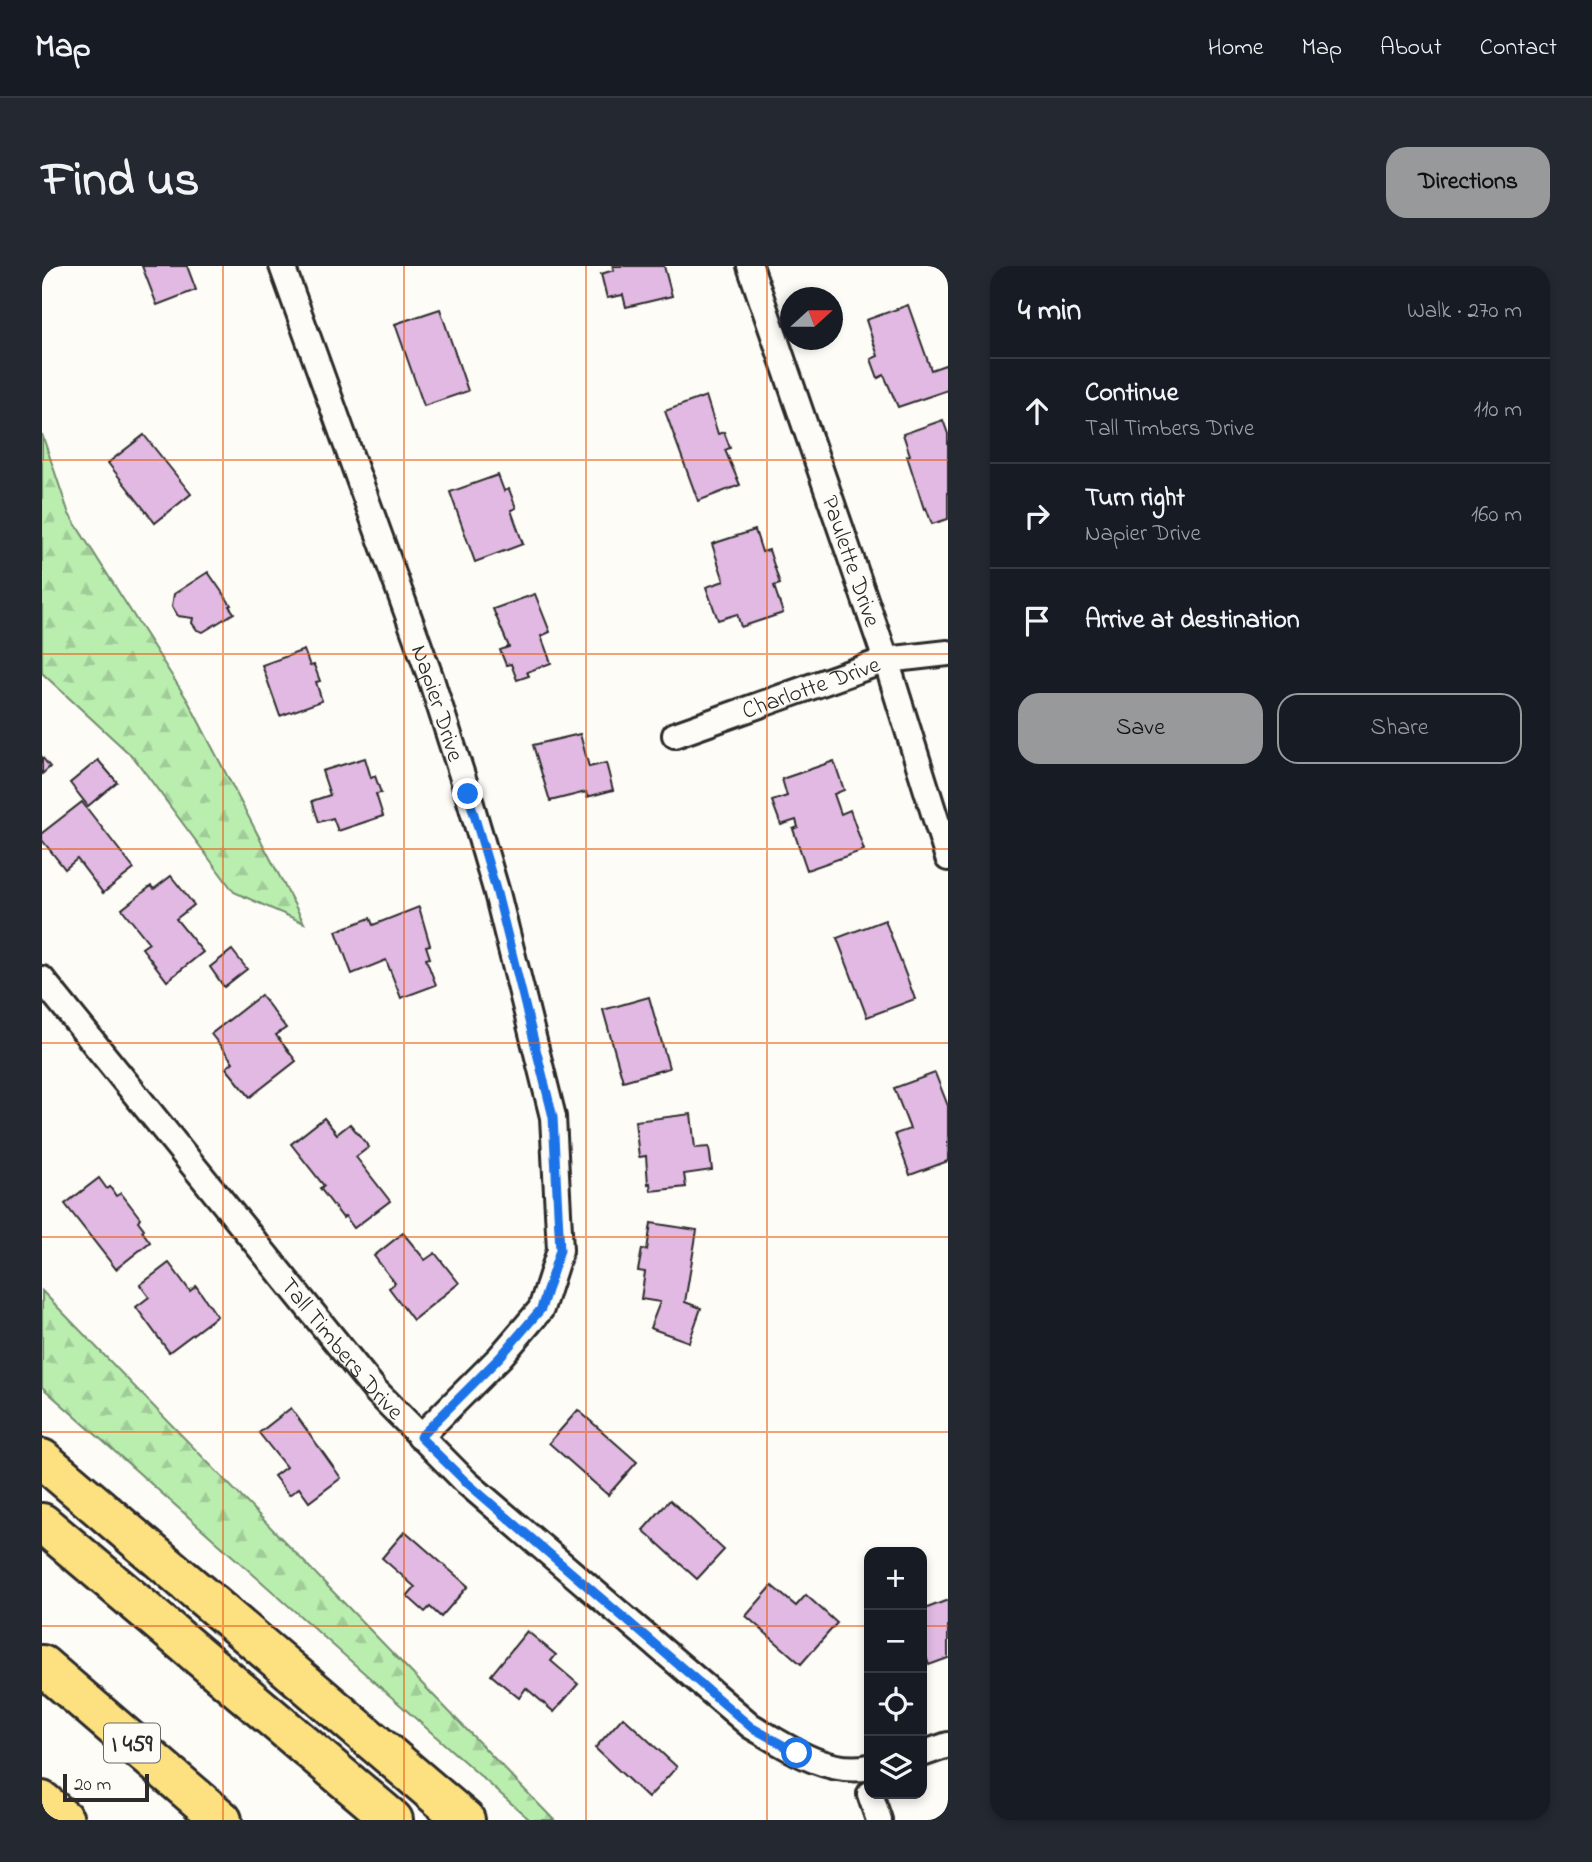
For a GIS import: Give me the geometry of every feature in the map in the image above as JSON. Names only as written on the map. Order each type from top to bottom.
[{"type":"highway","points":[[42,1459],[465,1820]]},
{"type":"highway","points":[[42,1522],[393,1820]]},
{"type":"highway","name":"I 459","points":[[42,1665],[222,1820]]},
{"type":"highway","points":[[42,1801],[64,1820]]},
{"type":"street","name":"Napier Drive","points":[[282,266],[430,676],[468,794],[497,893],[553,1117],[560,1250],[541,1309],[500,1357],[420,1437]]},
{"type":"street","name":"Paulette Drive","points":[[750,266],[886,660],[948,858]]},
{"type":"street","name":"Charlotte Drive","points":[[675,735],[886,660],[948,653]]},
{"type":"street","name":"Tall Timbers Drive","points":[[42,979],[375,1390],[466,1482],[751,1727],[797,1753],[831,1765],[864,1768]]},
{"type":"street","points":[[927,1752],[948,1745]]},
{"type":"street","points":[[871,1799],[878,1820]]},
{"type":"green space","points":[[42,434],[69,514],[188,701],[304,923],[234,892],[134,758],[42,673]]},
{"type":"green space","points":[[42,1291],[554,1820],[530,1820],[42,1387]]},
{"type":"building","points":[[142,266],[187,266],[196,290],[157,305]]},
{"type":"building","points":[[613,266],[664,266],[672,296],[626,307],[623,295],[607,298],[601,274],[614,270]]},
{"type":"building","points":[[908,305],[931,370],[948,364],[948,390],[898,407],[884,375],[878,378],[871,359],[878,356],[866,320]]},
{"type":"building","points":[[440,309],[468,391],[424,406],[395,324]]},
{"type":"building","points":[[706,396],[718,434],[724,432],[730,448],[725,450],[740,485],[698,501],[665,411]]},
{"type":"building","points":[[943,420],[948,434],[948,519],[932,524],[926,508],[924,509],[903,434]]},
{"type":"building","points":[[144,435],[191,494],[155,523],[108,463]]},
{"type":"building","points":[[498,475],[504,491],[509,489],[516,508],[511,510],[523,544],[475,562],[450,492]]},
{"type":"building","points":[[755,530],[762,552],[769,550],[780,584],[774,586],[783,613],[741,627],[737,614],[718,620],[706,587],[724,581],[712,544]]},
{"type":"building","points":[[208,572],[234,613],[203,632],[197,630],[192,623],[193,618],[178,616],[172,606],[174,594]]},
{"type":"building","points":[[535,594],[550,632],[541,636],[551,663],[527,672],[529,676],[517,680],[511,664],[506,665],[500,650],[509,647],[493,609]]},
{"type":"building","points":[[304,650],[320,681],[316,682],[322,701],[280,716],[262,665]]},
{"type":"building","points":[[580,734],[589,767],[606,763],[613,790],[587,797],[586,792],[550,801],[533,745]]},
{"type":"building","points":[[42,757],[50,767],[42,774]]},
{"type":"building","points":[[365,758],[371,778],[375,776],[381,793],[376,794],[383,816],[338,831],[333,818],[319,822],[312,801],[330,795],[322,771]]},
{"type":"building","points":[[98,760],[117,782],[88,806],[70,783]]},
{"type":"building","points":[[834,761],[844,790],[834,794],[841,814],[850,810],[864,850],[807,870],[793,829],[798,827],[796,820],[781,825],[772,801],[787,796],[782,779]]},
{"type":"building","points":[[82,802],[134,869],[103,893],[77,859],[65,869],[42,840],[42,833]]},
{"type":"building","points":[[171,876],[194,905],[176,919],[203,952],[167,981],[142,948],[149,943],[122,909],[151,886],[154,889]]},
{"type":"building","points":[[419,907],[430,945],[426,946],[430,958],[426,959],[436,985],[401,998],[386,960],[352,974],[336,931],[370,918],[373,925]]},
{"type":"building","points":[[885,920],[915,999],[867,1017],[837,938]]},
{"type":"building","points":[[232,950],[247,969],[224,987],[210,967]]},
{"type":"building","points":[[261,995],[286,1028],[276,1035],[296,1061],[250,1097],[226,1068],[233,1062],[211,1034]]},
{"type":"building","points":[[649,997],[669,1068],[623,1081],[603,1010]]},
{"type":"building","points":[[935,1073],[948,1106],[948,1161],[910,1175],[895,1134],[910,1129],[894,1088]]},
{"type":"building","points":[[691,1114],[695,1148],[709,1147],[712,1170],[684,1174],[686,1187],[651,1191],[646,1156],[639,1157],[635,1121]]},
{"type":"building","points":[[324,1118],[337,1134],[350,1124],[369,1147],[356,1157],[390,1201],[354,1228],[320,1188],[324,1186],[291,1144]]},
{"type":"building","points":[[99,1178],[116,1196],[121,1193],[140,1218],[138,1221],[144,1229],[142,1231],[150,1242],[116,1269],[65,1204]]},
{"type":"building","points":[[651,1223],[697,1230],[685,1302],[701,1308],[689,1342],[650,1328],[660,1302],[641,1299],[645,1272],[638,1271],[642,1249],[647,1250]]},
{"type":"building","points":[[403,1233],[425,1260],[435,1253],[459,1283],[413,1320],[389,1288],[395,1283],[374,1256]]},
{"type":"building","points":[[169,1263],[190,1291],[196,1286],[217,1316],[169,1352],[136,1307],[149,1297],[140,1285]]},
{"type":"building","points":[[291,1408],[341,1478],[309,1502],[299,1488],[289,1495],[274,1476],[286,1467],[259,1433]]},
{"type":"building","points":[[578,1410],[637,1462],[608,1495],[549,1443]]},
{"type":"building","points":[[670,1500],[724,1550],[697,1579],[643,1530]]},
{"type":"building","points":[[405,1531],[468,1586],[441,1617],[430,1607],[425,1612],[407,1596],[415,1587],[382,1558]]},
{"type":"building","points":[[772,1586],[796,1606],[806,1595],[837,1623],[801,1664],[746,1616]]},
{"type":"building","points":[[948,1600],[948,1658],[929,1665],[927,1659],[927,1608]]},
{"type":"building","points":[[527,1631],[556,1655],[551,1661],[578,1684],[554,1712],[526,1688],[519,1698],[491,1675]]},
{"type":"building","points":[[623,1717],[677,1767],[648,1798],[595,1748]]},
{"type":"route","points":[[468,794],[497,893],[553,1117],[560,1250],[541,1309],[500,1357],[420,1437],[466,1482],[751,1727],[797,1753]]}]
